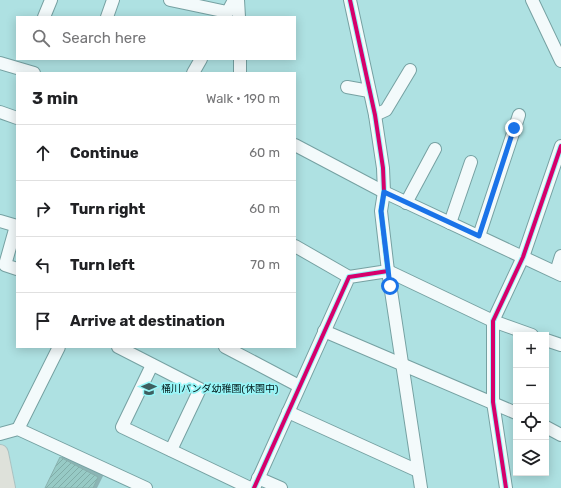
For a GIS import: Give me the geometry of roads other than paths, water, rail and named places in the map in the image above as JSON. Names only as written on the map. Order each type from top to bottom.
[{"type":"main road","points":[[0,453],[7,488]]},
{"type":"street","points":[[44,16],[50,0]]},
{"type":"street","points":[[107,16],[113,0]]},
{"type":"street","points":[[170,0],[226,14],[234,0]]},
{"type":"street","points":[[238,0],[239,16]]},
{"type":"street","points":[[350,0],[375,115],[383,168],[384,192],[381,211],[388,271],[421,488]]},
{"type":"street","points":[[532,0],[561,61]]},
{"type":"street","points":[[194,72],[200,60]]},
{"type":"street","points":[[240,60],[240,72]]},
{"type":"street","points":[[0,63],[31,72]]},
{"type":"street","points":[[375,115],[386,110],[410,70]]},
{"type":"street","points":[[347,87],[369,91]]},
{"type":"street","points":[[0,112],[16,118]]},
{"type":"street","points":[[479,236],[519,115]]},
{"type":"street","points":[[506,488],[493,402],[493,321],[523,257],[561,146]]},
{"type":"street","points":[[296,147],[406,203],[559,274],[561,256]]},
{"type":"street","points":[[406,203],[435,149]]},
{"type":"street","points":[[450,223],[471,162]]},
{"type":"street","points":[[0,221],[16,226]]},
{"type":"street","points":[[16,229],[5,265],[16,269]]},
{"type":"street","points":[[296,247],[349,277],[388,271],[493,321],[524,332]]},
{"type":"street","points":[[281,488],[256,483],[349,277]]},
{"type":"street","points":[[324,331],[513,412]]},
{"type":"street","points":[[549,341],[561,345]]},
{"type":"street","points":[[18,429],[58,348]]},
{"type":"street","points":[[120,348],[200,389],[171,450]]},
{"type":"street","points":[[227,348],[299,386]]},
{"type":"street","points":[[152,365],[122,427],[250,488]]},
{"type":"street","points":[[288,412],[418,472]]},
{"type":"street","points":[[549,428],[561,434]]},
{"type":"street","points":[[0,434],[18,429],[146,488]]},
{"type":"place","name":"桶川パンダ幼稚園(休園中)","points":[[149,389]]}]
